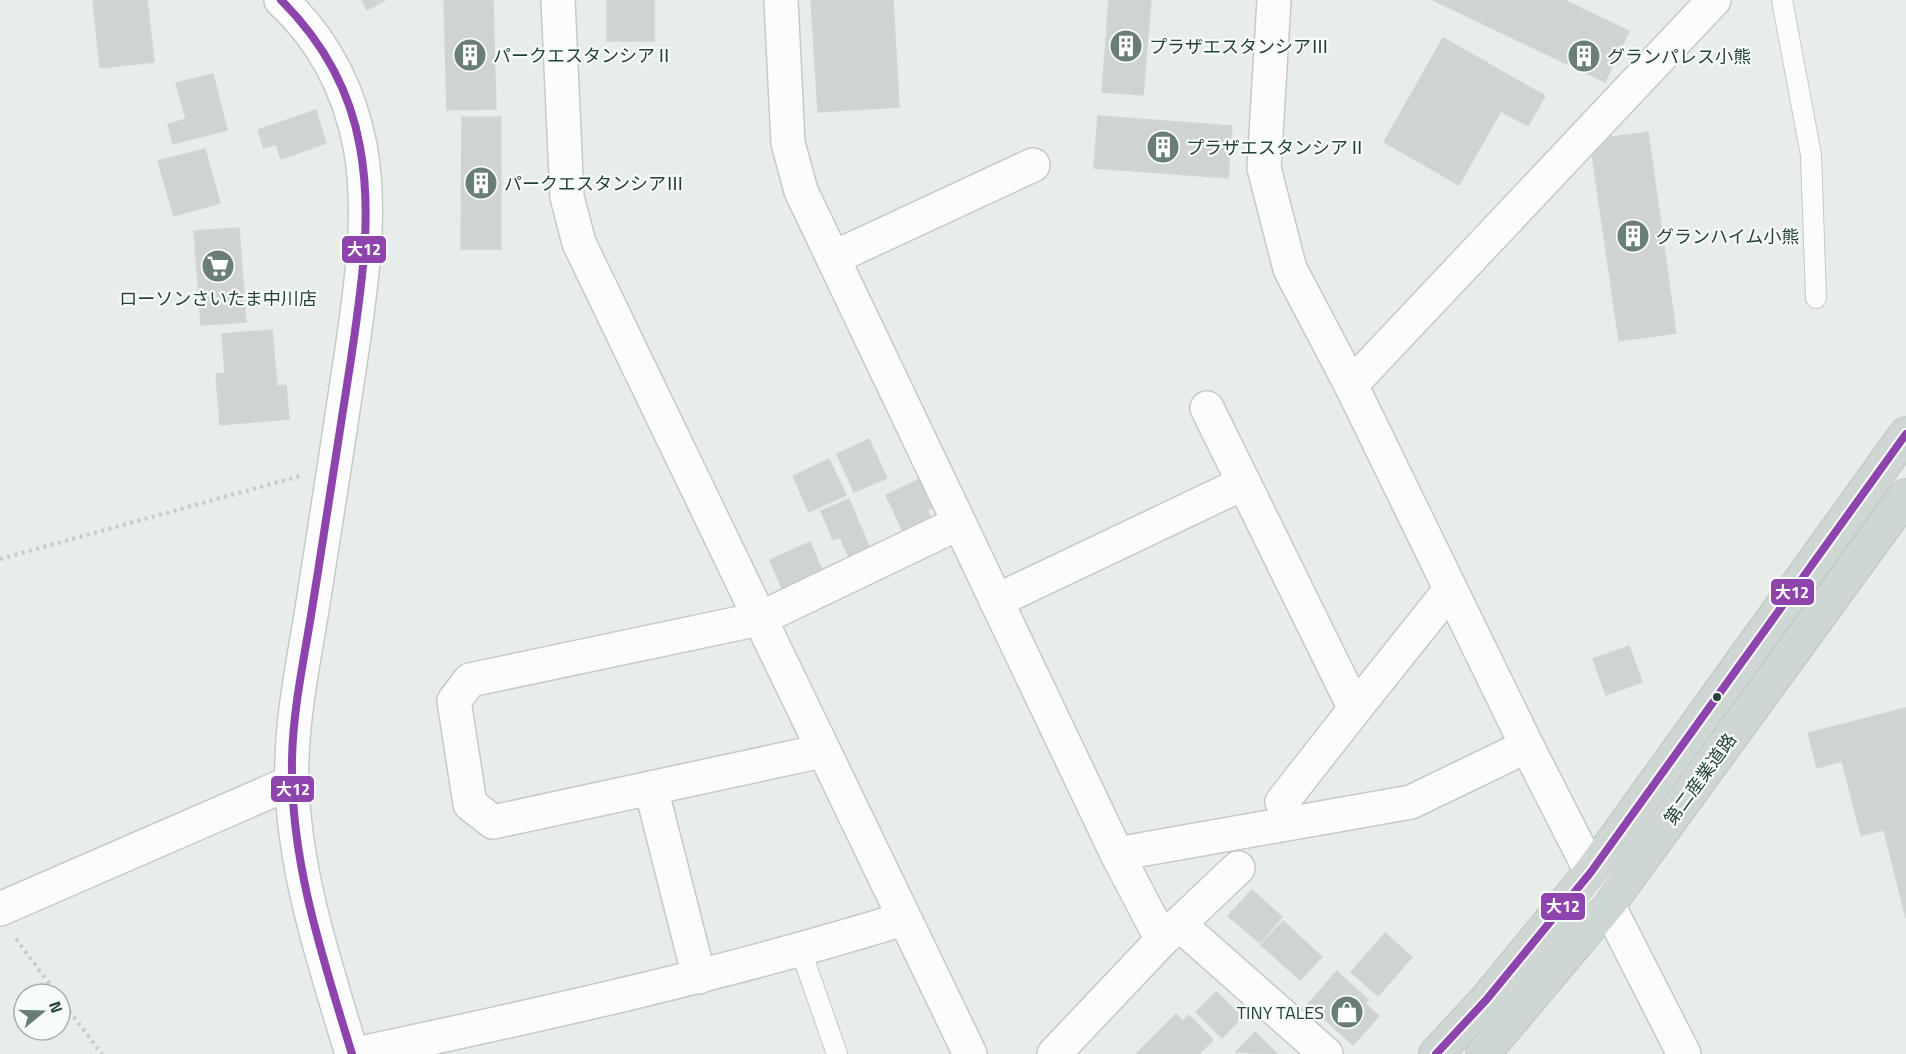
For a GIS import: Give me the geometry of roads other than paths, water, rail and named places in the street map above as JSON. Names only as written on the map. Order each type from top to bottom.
[{"type":"main road","name":"第二産業道路","points":[[1436,1054],[1487,999],[1591,872],[1906,434]]},
{"type":"main road","name":"第二産業道路","points":[[1483,1054],[1609,904],[1906,496]]},
{"type":"street","points":[[281,0],[320,42],[336,71],[350,106],[364,182],[362,273],[335,466],[300,685],[292,782],[300,849],[313,914],[354,1054],[584,1006],[801,951],[903,919]]},
{"type":"street","points":[[558,0],[567,198],[579,243],[970,1054]]},
{"type":"street","points":[[781,0],[788,143],[801,191],[1117,854],[1171,932],[1326,1054]]},
{"type":"street","points":[[1274,0],[1264,168],[1290,269],[1350,385],[1527,746],[1684,1054]]},
{"type":"street","points":[[1350,385],[1714,0]]},
{"type":"street","points":[[833,258],[1033,165]]},
{"type":"street","points":[[1207,408],[1355,710]]},
{"type":"street","points":[[996,601],[1244,483]]},
{"type":"street","points":[[822,751],[493,822],[470,804],[454,701],[470,680],[759,619],[959,523]]},
{"type":"street","points":[[1282,802],[1450,590]]},
{"type":"street","points":[[1117,854],[1411,802],[1527,746]]},
{"type":"street","points":[[7,923],[292,782]]},
{"type":"street","points":[[651,788],[699,977]]},
{"type":"street","points":[[1054,1054],[1171,932],[1238,868]]},
{"type":"lane","points":[[1782,0],[1810,155],[1816,298]]},
{"type":"lane","points":[[801,951],[837,1054]]},
{"type":"place","name":"プラザエスタンシアⅢ","points":[[1126,46]]},
{"type":"place","name":"パークエスタンシアⅡ","points":[[470,55]]},
{"type":"place","name":"グランパレス小熊","points":[[1584,56]]},
{"type":"place","name":"プラザエスタンシアⅡ","points":[[1163,147]]},
{"type":"place","name":"パークエスタンシアⅢ","points":[[481,183]]},
{"type":"place","name":"グランハイム小熊","points":[[1633,236]]},
{"type":"place","name":"ローソンさいたま中川店","points":[[218,266]]},
{"type":"place","name":"TINY TALES","points":[[1347,1012]]}]
